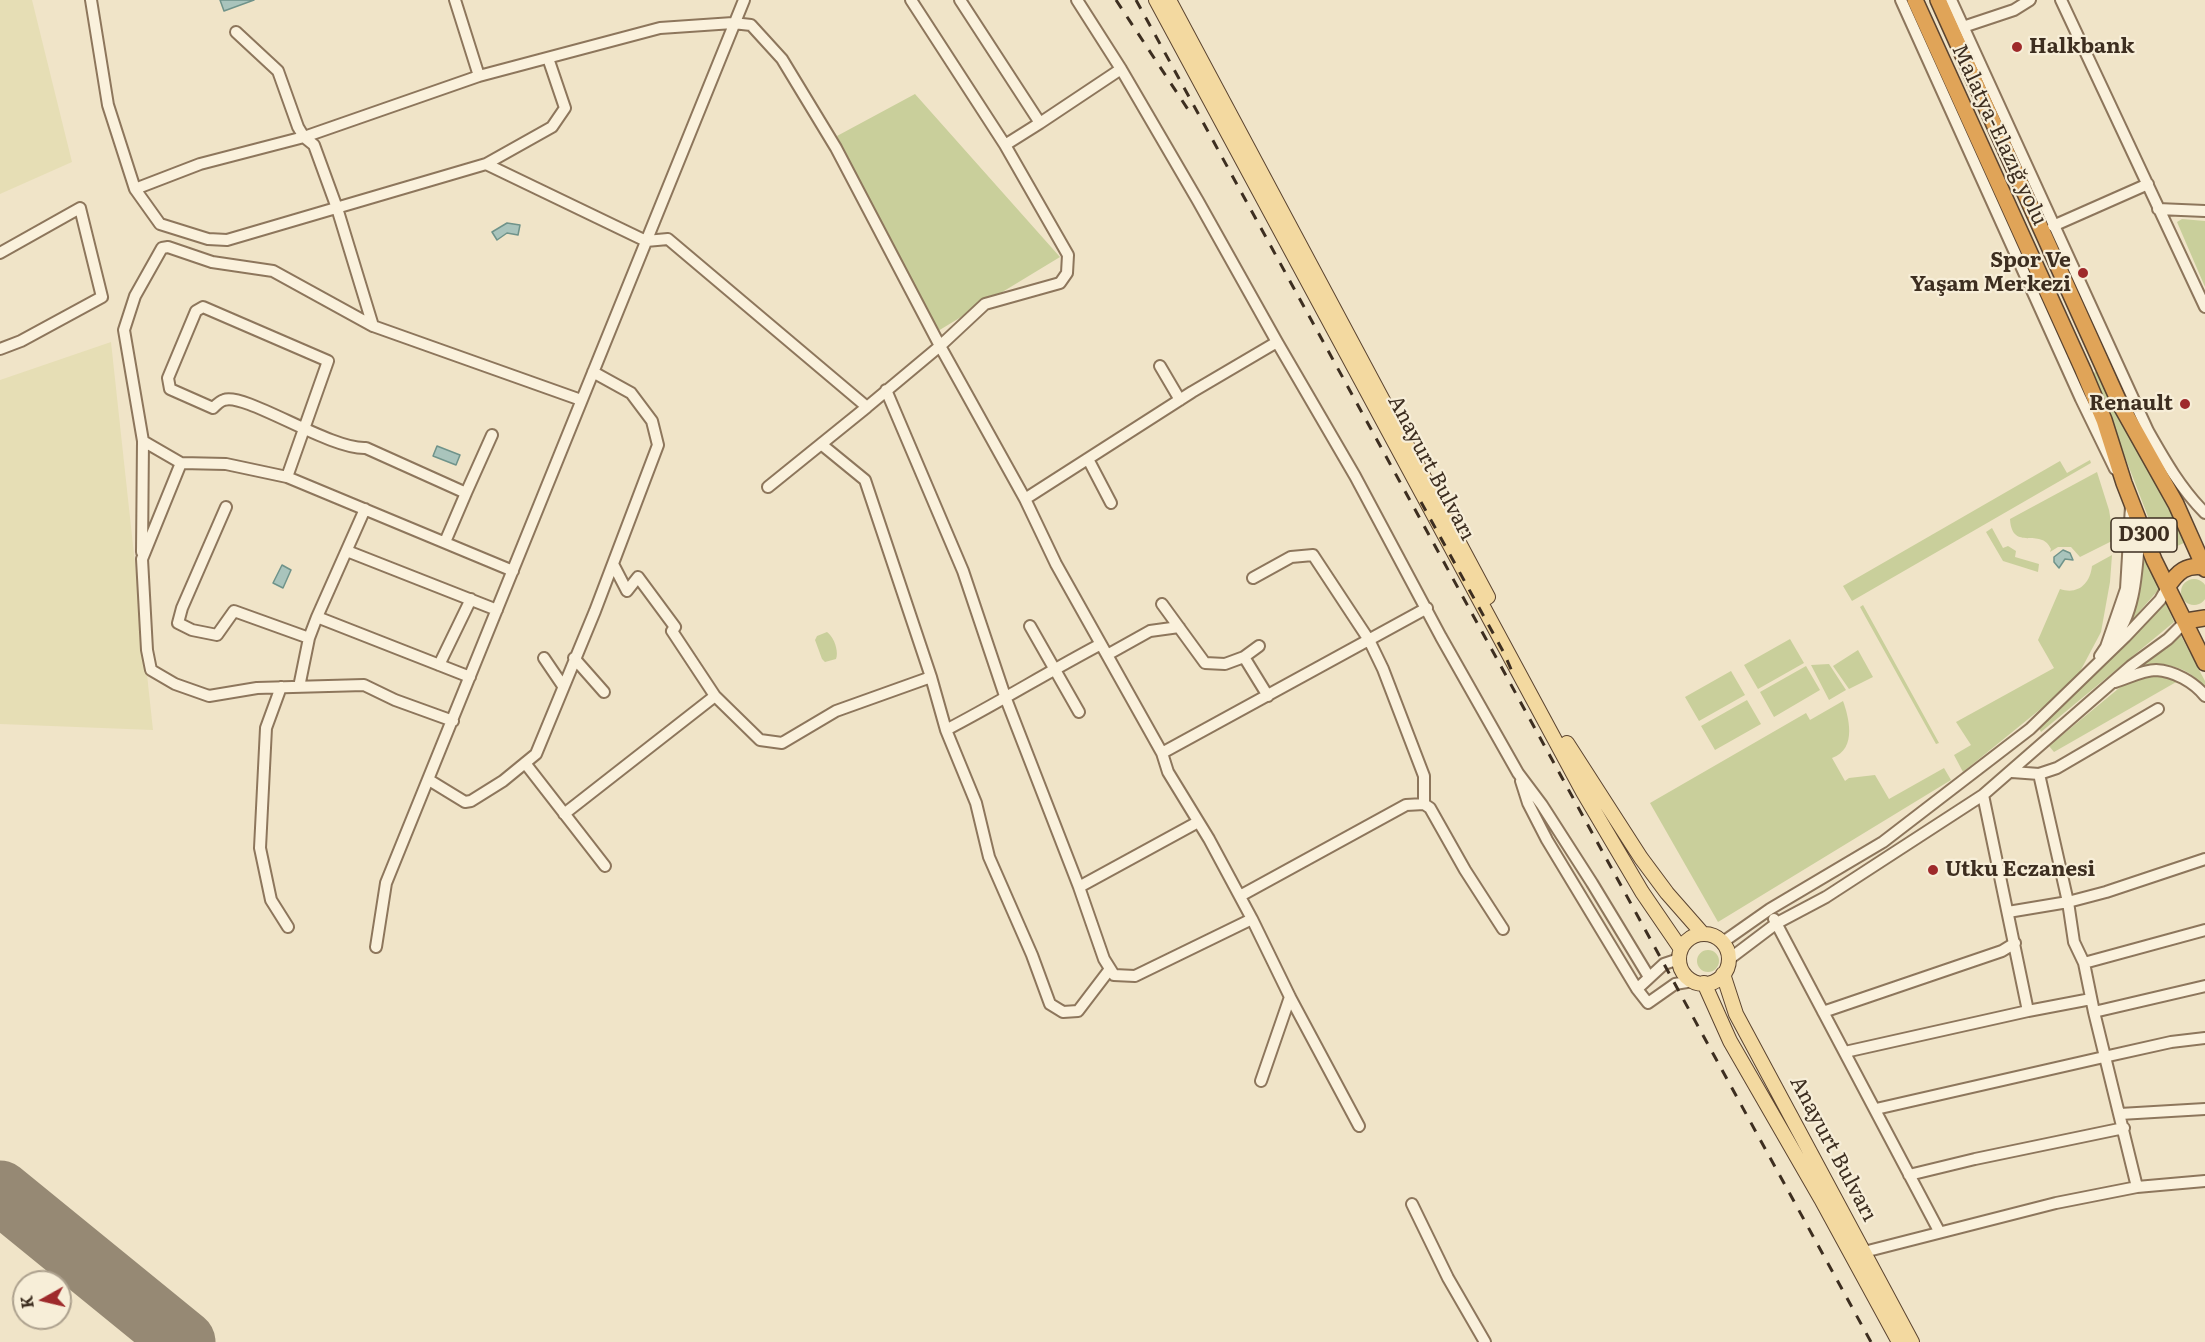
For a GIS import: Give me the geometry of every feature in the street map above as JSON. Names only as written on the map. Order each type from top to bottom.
[{"type":"highway","name":"Malatya-Elazığ yolu","points":[[1915,0],[2083,370],[2104,420],[2124,483],[2154,560],[2186,621]]},
{"type":"highway","name":"Malatya-Elazığ yolu","points":[[1938,0],[2120,404],[2176,504],[2205,567]]},
{"type":"highway","points":[[2148,431],[2176,504]]},
{"type":"highway","points":[[2168,586],[2181,570],[2196,566],[2205,567]]},
{"type":"highway","points":[[2205,618],[2186,621],[2205,663]]},
{"type":"main road","name":"Anayurt Bulvarı","points":[[1156,0],[1583,792],[1680,954]]},
{"type":"main road","name":"Anayurt Bulvarı","points":[[1168,0],[1563,738],[1641,858],[1667,893],[1703,934]]},
{"type":"main road","points":[[1703,934],[1717,938],[1727,949],[1728,960],[1723,974],[1715,981],[1699,982],[1684,973],[1680,954],[1691,938],[1703,934]]},
{"type":"main road","name":"Anayurt Bulvarı","points":[[1723,974],[1736,1014],[1912,1342]]},
{"type":"main road","name":"Anayurt Bulvarı","points":[[1699,982],[1899,1342]]},
{"type":"street","points":[[91,0],[108,105],[135,189],[160,224],[208,239],[227,240],[486,164],[552,127],[565,108],[548,58]]},
{"type":"street","points":[[455,0],[479,76]]},
{"type":"street","points":[[376,947],[386,883],[744,0]]},
{"type":"street","points":[[768,487],[940,346],[985,304],[1048,288],[1060,283],[1067,273],[1068,255],[1005,146],[911,0]]},
{"type":"street","points":[[960,0],[1040,123]]},
{"type":"street","points":[[1077,0],[1121,69],[1355,476],[1518,773],[1542,805],[1593,883],[1649,977]]},
{"type":"street","points":[[1901,0],[2099,439],[2124,483]]},
{"type":"street","points":[[1951,0],[2148,431],[2176,479],[2205,513]]},
{"type":"street","points":[[1963,27],[2014,10],[2030,0]]},
{"type":"street","points":[[2061,0],[2205,307]]},
{"type":"street","points":[[135,189],[200,164],[304,137],[479,76],[660,28],[733,23],[751,25],[782,59],[836,148],[940,346],[1025,499],[1056,564],[1162,753],[1168,772],[1209,839],[1252,918],[1290,997],[1359,1126]]},
{"type":"street","points":[[236,32],[279,71],[298,127],[304,137],[314,144],[337,208],[373,326]]},
{"type":"street","points":[[1005,146],[1121,69]]},
{"type":"street","points":[[486,164],[646,241],[668,239],[867,406]]},
{"type":"street","points":[[2053,226],[2148,184]]},
{"type":"street","points":[[0,253],[80,208],[102,297],[21,341],[0,349]]},
{"type":"street","points":[[2158,209],[2205,211]]},
{"type":"street","points":[[453,721],[364,686],[257,688],[209,696],[175,684],[151,670],[147,650],[142,559],[143,441],[124,330],[135,296],[162,248],[168,247],[212,262],[273,271],[373,326],[581,400]]},
{"type":"street","points":[[287,477],[303,429],[328,361],[203,307],[196,311],[168,378],[170,389],[213,408],[225,399],[239,400],[303,429],[354,448],[366,448],[466,493]]},
{"type":"street","points":[[1025,499],[1276,342]]},
{"type":"street","points":[[1160,366],[1180,400]]},
{"type":"street","points":[[429,780],[465,802],[471,801],[503,781],[536,754],[613,564],[658,445],[652,421],[631,393],[593,372]]},
{"type":"street","points":[[886,390],[963,571],[1006,699],[1079,887],[1104,959],[1114,975],[1135,976],[1252,918]]},
{"type":"street","points":[[445,542],[492,435]]},
{"type":"street","points":[[143,441],[181,463],[226,464],[287,477],[513,571]]},
{"type":"street","points":[[820,444],[865,480],[931,677],[946,730],[976,803],[988,857],[1032,955],[1050,1004],[1063,1012],[1078,1011],[1110,969]]},
{"type":"street","points":[[1088,459],[1111,503]]},
{"type":"street","points":[[142,559],[181,463]]},
{"type":"street","points":[[2106,647],[2126,590],[2131,499]]},
{"type":"street","points":[[226,507],[182,608],[178,623],[192,630],[217,635],[234,611],[309,638]]},
{"type":"street","points":[[299,687],[309,638],[365,509]]},
{"type":"street","points":[[2084,678],[2106,647],[2120,633],[2127,614],[2136,569],[2140,523]]},
{"type":"street","points":[[347,551],[497,610]]},
{"type":"street","points":[[1253,578],[1291,557],[1312,555],[1369,640],[1383,669],[1424,776],[1424,804]]},
{"type":"street","points":[[613,564],[627,591],[638,578],[675,627],[672,631],[715,696],[760,740],[782,743],[836,711],[931,677]]},
{"type":"street","points":[[1723,942],[1770,909],[1874,848],[1910,823],[2030,729],[2084,678],[2160,600],[2168,586]]},
{"type":"street","points":[[439,665],[471,599]]},
{"type":"street","points":[[1162,604],[1205,663],[1226,664],[1244,657],[1259,646]]},
{"type":"street","points":[[1162,753],[1427,608]]},
{"type":"street","points":[[317,617],[470,677]]},
{"type":"street","points":[[1728,960],[1777,923],[1826,897],[1983,795],[2131,666],[2168,639],[2186,621]]},
{"type":"street","points":[[1030,626],[1079,712]]},
{"type":"street","points":[[1107,655],[1150,631],[1179,627]]},
{"type":"street","points":[[946,730],[1006,699],[1055,668],[1101,644]]},
{"type":"street","points":[[2197,649],[2205,673]]},
{"type":"street","points":[[1244,657],[1268,696]]},
{"type":"street","points":[[544,658],[563,686]]},
{"type":"street","points":[[574,658],[604,692]]},
{"type":"street","points":[[2112,683],[2156,670],[2175,674],[2198,686],[2205,696]]},
{"type":"street","points":[[281,687],[266,728],[260,848],[271,900],[288,927]]},
{"type":"street","points":[[564,814],[715,696]]},
{"type":"street","points":[[2012,772],[2039,774],[2057,768],[2158,709]]},
{"type":"street","points":[[525,764],[605,867]]},
{"type":"street","points":[[1518,773],[1528,803],[1547,840],[1637,989],[1648,1003],[1675,984],[1699,982]]},
{"type":"street","points":[[2039,774],[2068,902],[2074,942],[2084,963],[2104,1057],[2124,1128],[2137,1187]]},
{"type":"street","points":[[1983,795],[2028,1011]]},
{"type":"street","points":[[1240,896],[1406,805],[1424,804],[1430,808],[1465,870],[1503,929]]},
{"type":"street","points":[[1079,887],[1197,822]]},
{"type":"street","points":[[2008,912],[2068,902],[2106,892],[2205,859]]},
{"type":"street","points":[[1770,909],[1939,1232]]},
{"type":"street","points":[[2084,963],[2204,933]]},
{"type":"street","points":[[1823,1012],[2002,951],[2015,943]]},
{"type":"street","points":[[1637,989],[1664,964],[1680,954]]},
{"type":"street","points":[[2094,1012],[2205,986]]},
{"type":"street","points":[[1261,1081],[1290,997]]},
{"type":"street","points":[[1845,1052],[2091,999]]},
{"type":"street","points":[[1876,1109],[2171,1042],[2205,1038]]},
{"type":"street","points":[[2120,1114],[2205,1109]]},
{"type":"street","points":[[1909,1175],[1986,1156],[2124,1128]]},
{"type":"street","points":[[1864,1251],[2056,1203],[2137,1187],[2205,1181]]},
{"type":"street","points":[[1412,1204],[1448,1278],[1485,1342]]},
{"type":"shaded area","points":[[0,0],[32,0],[72,162],[0,194]]},
{"type":"shaded area","points":[[111,342],[153,730],[0,724],[0,380]]},
{"type":"green space","points":[[915,94],[1060,257],[938,331],[837,136]]},
{"type":"green space","points":[[2182,219],[2205,221],[2205,287],[2177,222]]},
{"type":"green space","points":[[2096,371],[2186,542],[2162,553],[2093,374]]},
{"type":"green space","points":[[2090,460],[2091,463],[1852,601],[1843,586],[2060,461],[2067,473]]},
{"type":"green space","points":[[2097,472],[2109,510],[2114,540],[2080,557],[2071,547],[2058,547],[2050,552],[2051,549],[2041,539],[2016,535],[2010,519]]},
{"type":"green space","points":[[1992,528],[2003,548],[2008,546],[2016,551],[2015,557],[2039,564],[2038,572],[2003,561],[1986,532]]},
{"type":"green space","points":[[2139,540],[2160,588],[2111,644]]},
{"type":"green space","points":[[2112,555],[2110,582],[2101,632],[2075,681],[1963,772],[1954,755],[1971,745],[1956,722],[2054,668],[2038,640],[2060,589],[2072,590],[2082,587],[2089,578],[2092,566]]},
{"type":"green space","points":[[2194,579],[2203,583],[2207,592],[2203,601],[2194,605],[2185,601],[2181,592],[2185,583]]},
{"type":"green space","points":[[2165,601],[2174,622],[2041,732],[2039,728]]},
{"type":"green space","points":[[1863,605],[1939,743],[1936,744],[1860,607]]},
{"type":"green space","points":[[827,632],[834,641],[837,656],[836,659],[825,662],[815,640],[817,636]]},
{"type":"green space","points":[[2179,632],[2205,681],[2205,688],[2191,674],[2175,667],[2158,665],[2138,667]]},
{"type":"green space","points":[[1790,639],[1804,663],[1758,689],[1744,665]]},
{"type":"green space","points":[[1858,650],[1873,677],[1849,689],[1833,666]]},
{"type":"green space","points":[[1829,664],[1846,690],[1829,700],[1811,665]]},
{"type":"green space","points":[[1806,666],[1820,690],[1774,717],[1760,692]]},
{"type":"green space","points":[[1731,671],[1745,695],[1699,721],[1685,697]]},
{"type":"green space","points":[[2156,672],[2178,681],[2054,752],[2049,746],[2124,684]]},
{"type":"green space","points":[[1747,700],[1761,724],[1715,750],[1701,726]]},
{"type":"green space","points":[[1843,701],[1849,725],[1848,741],[1840,754],[1832,758],[1845,781],[1849,778],[1875,775],[1889,799],[1944,768],[1951,780],[1718,922],[1650,803],[1806,713],[1810,720]]},
{"type":"green space","points":[[1704,950],[1712,950],[1719,957],[1719,965],[1712,972],[1704,972],[1697,965],[1697,957]]},
{"type":"water","points":[[220,0],[254,0],[224,11]]},
{"type":"water","points":[[507,223],[520,225],[518,235],[507,233],[497,240],[492,232]]},
{"type":"water","points":[[437,446],[460,455],[456,465],[433,456]]},
{"type":"water","points":[[2063,550],[2070,553],[2073,560],[2065,559],[2059,568],[2054,562],[2054,557]]},
{"type":"water","points":[[282,565],[291,570],[283,588],[273,583]]},
{"type":"runway","points":[[0,1192],[184,1342]]},
{"type":"railway","points":[[1116,0],[1189,111]]},
{"type":"railway","points":[[1136,0],[1871,1342]]},
{"type":"railway","points":[[1421,502],[1504,653],[1514,676]]},
{"type":"place","name":"Halkbank","points":[[2017,47]]},
{"type":"place","name":"Spor Ve Yaşam Merkezi","points":[[2083,273]]},
{"type":"place","name":"Renault","points":[[2185,404]]},
{"type":"place","name":"Utku Eczanesi","points":[[1933,870]]}]
